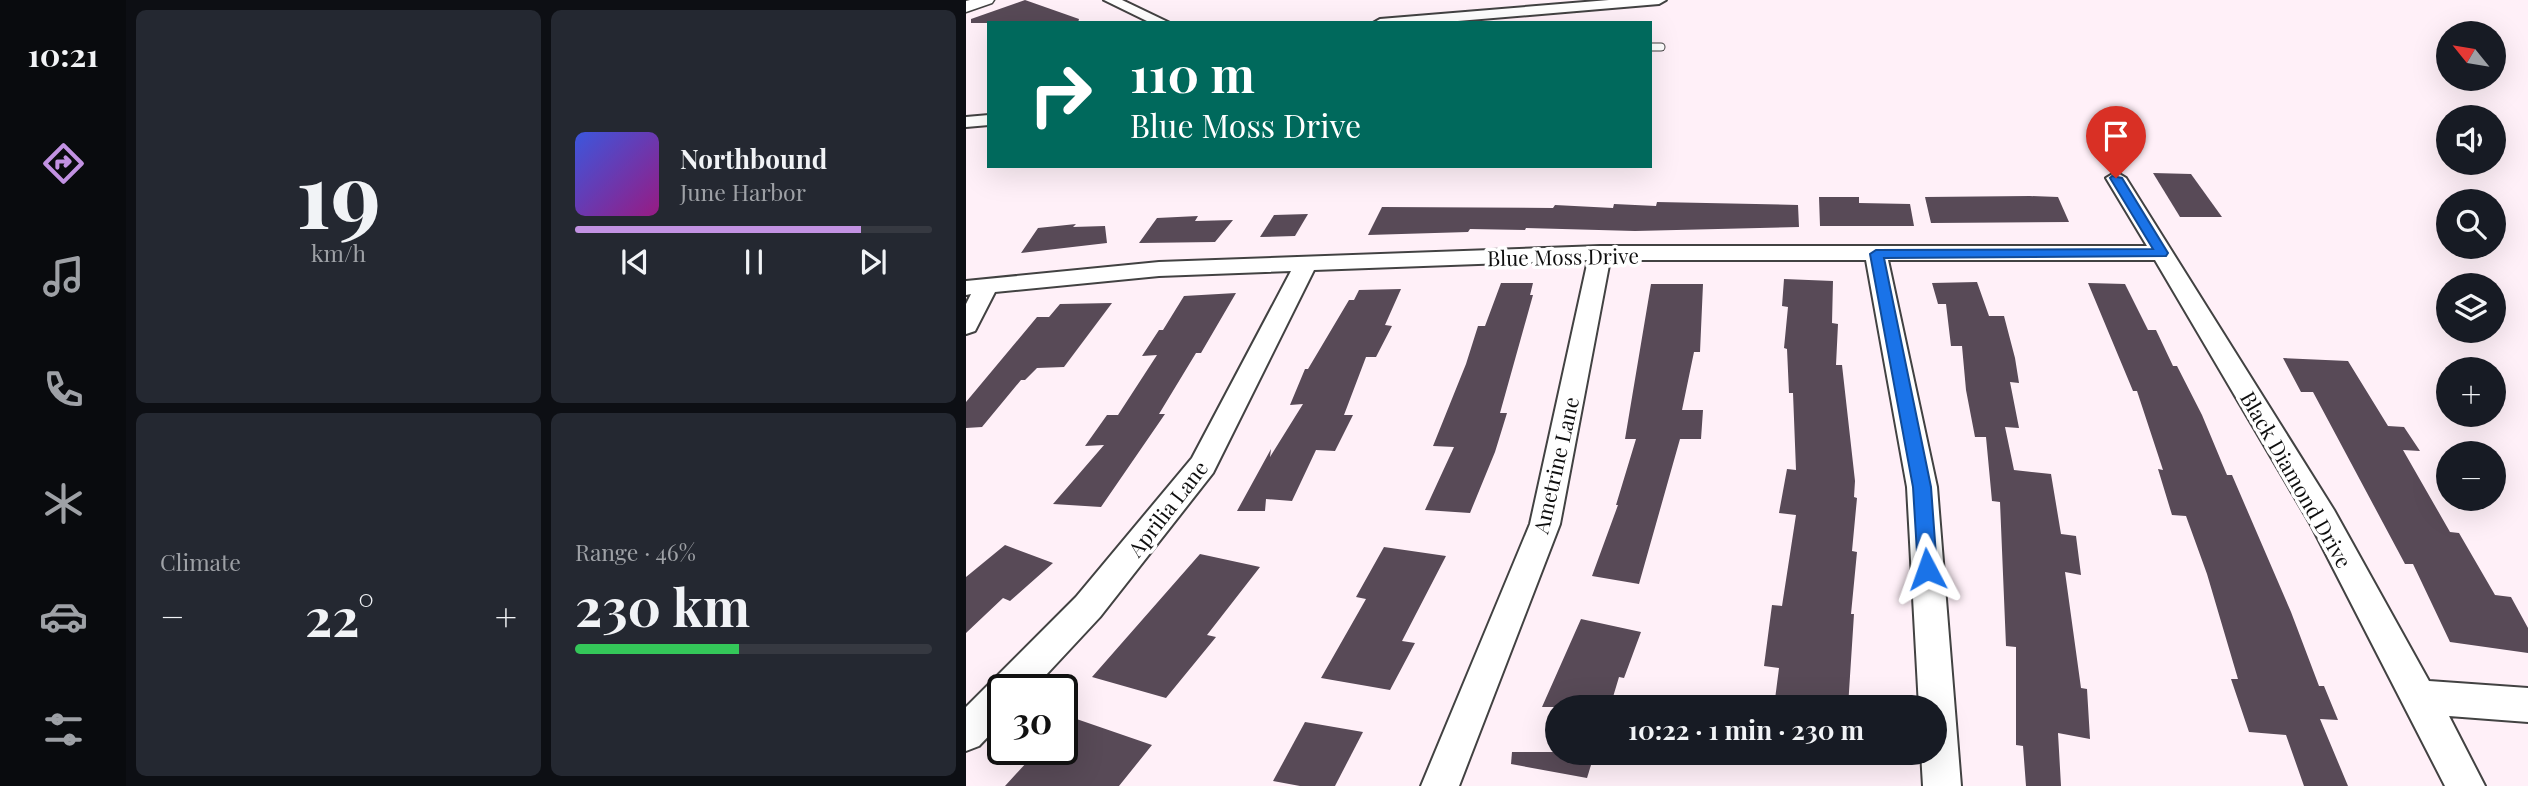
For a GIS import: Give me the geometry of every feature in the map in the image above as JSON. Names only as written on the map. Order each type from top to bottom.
[{"type":"street","points":[[966,7],[986,0]]},
{"type":"street","points":[[1111,0],[1158,21]]},
{"type":"street","points":[[1404,21],[1659,0]]},
{"type":"street","points":[[966,122],[987,120]]},
{"type":"street","name":"Black Diamond Drive","points":[[2116,178],[2323,518],[2466,786]]},
{"type":"street","name":"Blue Moss Drive","points":[[977,286],[1159,269],[1600,253],[2162,253]]},
{"type":"street","name":"Ametrine Lane","points":[[1440,786],[1545,524],[1600,253]]},
{"type":"street","points":[[1876,254],[1922,487],[1942,786]]},
{"type":"street","name":"Aprilia Lane","points":[[1023,674],[1088,607],[1203,465],[1306,263]]},
{"type":"street","points":[[966,326],[977,286]]},
{"type":"street","points":[[2419,697],[2528,705]]},
{"type":"street","points":[[966,733],[987,711]]},
{"type":"lane","points":[[1652,47],[1661,47]]},
{"type":"building","points":[[1025,0],[1079,19],[971,23],[971,19]]},
{"type":"building","points":[[2153,173],[2191,174],[2222,217],[2180,217]]},
{"type":"building","points":[[1819,197],[1859,197],[1859,203],[1910,204],[1914,226],[1820,226]]},
{"type":"building","points":[[1925,197],[2058,197],[2069,222],[1931,223]]},
{"type":"building","points":[[1657,202],[1798,205],[1799,227],[1635,231],[1470,229],[1468,232],[1368,235],[1382,207],[1553,208],[1555,205],[1613,208],[1614,204],[1656,206]]},
{"type":"building","points":[[1308,214],[1295,236],[1260,237],[1274,215]]},
{"type":"building","points":[[1198,216],[1195,221],[1233,220],[1215,242],[1139,243],[1157,218]]},
{"type":"building","points":[[1076,224],[1073,227],[1105,226],[1107,243],[1021,253],[1038,228]]},
{"type":"building","points":[[1784,279],[1833,281],[1832,323],[1838,324],[1836,365],[1842,365],[1855,481],[1854,497],[1857,498],[1852,551],[1857,552],[1851,614],[1854,614],[1849,695],[1776,695],[1779,668],[1764,666],[1772,605],[1782,606],[1796,515],[1779,513],[1787,469],[1796,470],[1793,393],[1789,393],[1787,349],[1784,348],[1788,307],[1782,306]]},
{"type":"building","points":[[1977,282],[1989,316],[2004,316],[2015,358],[2019,383],[2010,382],[2019,428],[2005,427],[2014,470],[2051,474],[2061,534],[2076,536],[2081,575],[2065,572],[2081,688],[2087,689],[2090,739],[2058,733],[2061,786],[2026,786],[2023,746],[2016,745],[2016,647],[2006,646],[2000,502],[1992,501],[1986,437],[1975,437],[1966,390],[1962,346],[1951,346],[1946,304],[1938,304],[1932,283]]},
{"type":"building","points":[[1501,283],[1533,283],[1530,295],[1533,295],[1500,413],[1507,413],[1495,452],[1470,513],[1425,510],[1454,447],[1433,446],[1466,364],[1478,326],[1485,326]]},
{"type":"building","points":[[2088,283],[2125,284],[2148,330],[2156,330],[2173,366],[2177,366],[2202,415],[2227,475],[2232,475],[2291,612],[2319,686],[2324,686],[2338,720],[2320,719],[2348,786],[2304,786],[2286,735],[2249,732],[2231,679],[2238,679],[2207,574],[2186,516],[2172,515],[2158,469],[2163,470],[2137,391],[2133,391]]},
{"type":"building","points":[[1651,284],[1703,284],[1700,352],[1694,352],[1682,410],[1703,410],[1701,439],[1680,439],[1639,584],[1592,576],[1618,505],[1636,439],[1625,439]]},
{"type":"building","points":[[1401,289],[1385,325],[1392,326],[1376,357],[1366,357],[1344,415],[1353,415],[1335,451],[1316,450],[1292,501],[1266,499],[1265,511],[1237,511],[1271,449],[1270,457],[1303,404],[1290,405],[1305,369],[1308,369],[1349,300],[1354,300],[1359,290]]},
{"type":"building","points":[[1236,293],[1201,353],[1196,353],[1159,414],[1165,414],[1101,507],[1053,504],[1104,445],[1085,446],[1107,415],[1118,415],[1157,355],[1142,356],[1159,330],[1163,330],[1184,296]]},
{"type":"building","points":[[1112,303],[1064,367],[1037,368],[1025,380],[1021,380],[982,427],[966,428],[966,402],[1037,317],[1049,317],[1060,304]]},
{"type":"building","points":[[2283,358],[2348,361],[2388,426],[2404,427],[2420,451],[2403,450],[2450,532],[2459,533],[2495,595],[2511,597],[2528,628],[2528,653],[2450,642],[2413,564],[2405,564],[2313,392],[2301,392]]},
{"type":"building","points":[[1005,545],[1053,563],[1010,601],[1003,598],[966,633],[966,577]]},
{"type":"building","points":[[1384,547],[1446,556],[1402,641],[1415,643],[1390,690],[1321,678],[1366,599],[1356,597]]},
{"type":"building","points":[[1200,554],[1260,567],[1207,635],[1216,637],[1166,698],[1092,677]]},
{"type":"building","points":[[1581,619],[1641,632],[1624,678],[1619,677],[1614,695],[1547,695]]},
{"type":"building","points":[[1078,720],[1152,745],[1119,786],[1005,786],[1024,765],[1078,765]]},
{"type":"building","points":[[1305,722],[1363,732],[1335,786],[1300,786],[1273,781]]},
{"type":"building","points":[[1512,752],[1545,752],[1545,765],[1591,765],[1587,778],[1511,764]]},
{"type":"route","points":[[1927,569],[1922,487],[1876,254],[2162,253],[2116,178]]}]
